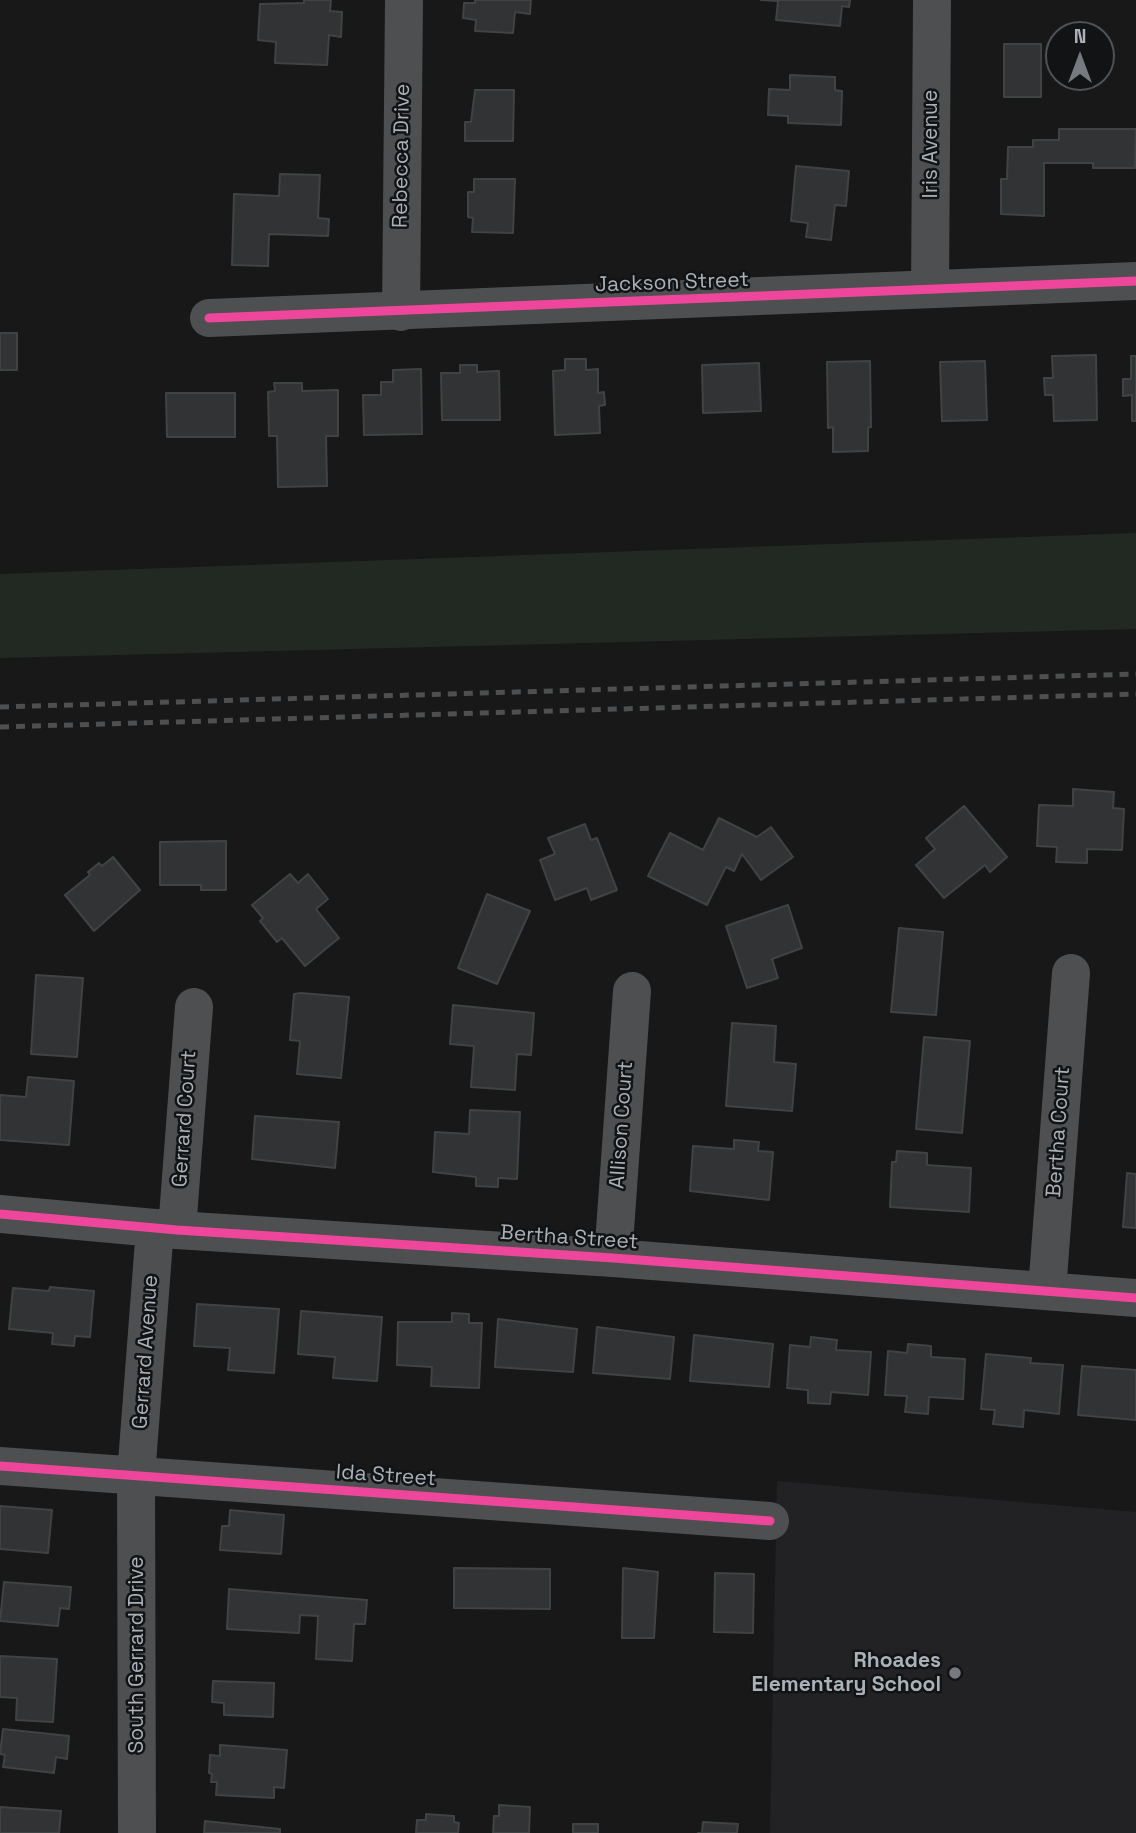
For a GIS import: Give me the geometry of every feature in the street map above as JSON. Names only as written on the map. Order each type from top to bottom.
[{"type":"street","name":"Rebecca Drive","points":[[401,312],[404,0]]},
{"type":"street","name":"Iris Avenue","points":[[930,289],[932,0]]},
{"type":"street","name":"Jackson Street","points":[[209,317],[401,312],[1136,281]]},
{"type":"street","name":"Bertha Court","points":[[1047,1291],[1071,973]]},
{"type":"street","name":"Allison Court","points":[[613,1258],[632,991]]},
{"type":"street","name":"Gerrard Court","points":[[166,1229],[194,1007]]},
{"type":"street","name":"Bertha Street","points":[[0,1214],[166,1229],[613,1258],[1136,1298]]},
{"type":"street","name":"Gerrard Avenue","points":[[136,1476],[166,1229]]},
{"type":"street","name":"Ida Street","points":[[0,1466],[770,1521]]},
{"type":"street","name":"South Gerrard Drive","points":[[136,1476],[137,1833]]},
{"type":"shaded area","points":[[1136,533],[1136,629],[0,658],[0,574]]},
{"type":"shaded area","name":"Rhoades Elementary School","points":[[777,1481],[1136,1512],[1136,1833],[770,1833]]},
{"type":"building","points":[[304,0],[331,0],[330,11],[342,12],[341,37],[329,35],[327,65],[275,63],[276,42],[258,40],[260,4],[304,3]]},
{"type":"building","points":[[475,0],[531,0],[530,14],[515,12],[513,33],[475,31],[476,20],[463,18],[464,3],[475,3]]},
{"type":"building","points":[[761,0],[850,0],[849,7],[842,6],[840,26],[776,20],[778,1]]},
{"type":"building","points":[[1004,44],[1041,44],[1041,97],[1004,97]]},
{"type":"building","points":[[790,75],[835,77],[835,90],[842,91],[841,125],[788,123],[788,116],[768,115],[769,89],[790,90]]},
{"type":"building","points":[[475,90],[514,90],[513,141],[465,141],[465,122],[471,122]]},
{"type":"building","points":[[1059,129],[1136,129],[1135,168],[1093,168],[1093,163],[1044,163],[1044,216],[1001,214],[1001,179],[1007,179],[1008,147],[1033,147],[1033,140],[1059,140]]},
{"type":"building","points":[[796,166],[849,171],[846,206],[835,205],[831,240],[806,237],[808,223],[791,221]]},
{"type":"building","points":[[280,174],[320,175],[318,218],[329,219],[328,236],[269,234],[268,266],[232,265],[234,194],[279,196]]},
{"type":"building","points":[[474,179],[515,179],[513,233],[472,232],[473,218],[468,217],[468,192],[474,192]]},
{"type":"building","points":[[0,333],[17,333],[17,370],[0,370]]},
{"type":"building","points":[[1096,355],[1097,420],[1054,421],[1053,395],[1045,395],[1044,378],[1053,378],[1052,356]]},
{"type":"building","points":[[1131,356],[1136,356],[1136,421],[1132,421],[1132,395],[1123,396],[1123,379],[1131,379]]},
{"type":"building","points":[[565,359],[586,359],[586,370],[598,369],[598,393],[604,392],[605,405],[599,406],[600,433],[555,435],[553,371],[565,370]]},
{"type":"building","points":[[870,361],[871,427],[868,428],[868,451],[833,452],[833,427],[828,428],[827,362]]},
{"type":"building","points":[[985,361],[987,420],[942,421],[940,362]]},
{"type":"building","points":[[759,363],[761,411],[703,413],[702,365]]},
{"type":"building","points":[[460,365],[477,365],[477,372],[499,371],[500,420],[442,420],[441,373],[460,373]]},
{"type":"building","points":[[421,369],[422,434],[364,435],[363,395],[381,395],[381,382],[393,382],[393,370]]},
{"type":"building","points":[[274,383],[302,383],[302,391],[338,390],[338,436],[326,436],[327,486],[278,487],[277,436],[269,436],[268,392],[275,391]]},
{"type":"building","points":[[166,393],[235,393],[235,437],[167,437]]},
{"type":"building","points":[[1073,789],[1114,792],[1113,808],[1124,809],[1122,850],[1087,849],[1087,863],[1056,862],[1057,847],[1037,846],[1039,805],[1073,806]]},
{"type":"building","points":[[964,806],[1007,857],[990,872],[985,865],[944,898],[916,865],[935,849],[926,838]]},
{"type":"building","points":[[719,818],[757,837],[771,827],[793,857],[761,880],[742,854],[734,871],[726,867],[707,905],[648,876],[670,833],[703,850]]},
{"type":"building","points":[[585,824],[591,840],[597,838],[617,890],[591,900],[587,888],[555,900],[540,860],[555,854],[548,838]]},
{"type":"building","points":[[226,841],[226,890],[201,890],[201,885],[160,885],[160,842]]},
{"type":"building","points":[[113,857],[140,890],[94,931],[65,895],[90,875],[88,872],[99,863],[102,866]]},
{"type":"building","points":[[290,874],[298,883],[308,874],[328,899],[316,909],[339,938],[305,966],[282,938],[277,942],[260,921],[263,918],[252,905]]},
{"type":"building","points":[[487,894],[530,911],[497,984],[458,968]]},
{"type":"building","points":[[788,905],[802,948],[772,959],[778,978],[747,988],[726,926]]},
{"type":"building","points":[[899,928],[943,932],[936,1015],[891,1012]]},
{"type":"building","points":[[36,975],[83,978],[77,1057],[31,1054]]},
{"type":"building","points":[[294,994],[349,997],[341,1078],[297,1074],[300,1041],[290,1040]]},
{"type":"building","points":[[453,1005],[534,1013],[531,1055],[517,1054],[515,1090],[471,1087],[474,1046],[450,1044]]},
{"type":"building","points":[[732,1023],[776,1026],[774,1062],[796,1064],[792,1111],[726,1106]]},
{"type":"building","points":[[924,1037],[970,1041],[962,1133],[916,1129]]},
{"type":"building","points":[[28,1077],[74,1081],[69,1145],[0,1140],[0,1095],[26,1097]]},
{"type":"building","points":[[470,1110],[520,1112],[517,1179],[498,1178],[498,1187],[476,1186],[476,1177],[433,1172],[435,1132],[469,1134]]},
{"type":"building","points":[[255,1116],[339,1122],[335,1168],[252,1159]]},
{"type":"building","points":[[734,1140],[759,1142],[758,1151],[773,1152],[769,1200],[690,1191],[693,1146],[734,1149]]},
{"type":"building","points":[[897,1151],[927,1153],[927,1165],[971,1168],[969,1212],[890,1207],[892,1162],[896,1162]]},
{"type":"building","points":[[1127,1173],[1136,1174],[1136,1228],[1123,1227]]},
{"type":"building","points":[[50,1287],[94,1291],[90,1337],[75,1336],[74,1346],[52,1344],[53,1333],[9,1329],[13,1288],[49,1291]]},
{"type":"building","points":[[197,1304],[279,1309],[274,1373],[228,1370],[230,1348],[194,1346]]},
{"type":"building","points":[[301,1311],[382,1317],[377,1381],[333,1378],[335,1357],[298,1354]]},
{"type":"building","points":[[452,1313],[469,1314],[469,1323],[482,1323],[479,1388],[431,1386],[432,1367],[397,1365],[398,1322],[452,1322]]},
{"type":"building","points":[[498,1319],[577,1329],[573,1372],[495,1367]]},
{"type":"building","points":[[597,1327],[674,1337],[670,1379],[593,1373]]},
{"type":"building","points":[[694,1335],[773,1344],[769,1387],[690,1381]]},
{"type":"building","points":[[811,1337],[837,1340],[836,1350],[871,1352],[868,1395],[831,1392],[830,1404],[808,1403],[808,1390],[787,1388],[790,1345],[810,1347]]},
{"type":"building","points":[[908,1344],[931,1346],[931,1357],[965,1359],[963,1399],[929,1397],[928,1414],[905,1412],[907,1396],[885,1395],[888,1351],[907,1353]]},
{"type":"building","points":[[986,1354],[1031,1358],[1030,1363],[1063,1365],[1059,1414],[1024,1410],[1023,1427],[993,1424],[995,1410],[981,1409]]},
{"type":"building","points":[[1082,1366],[1136,1370],[1136,1420],[1078,1415]]},
{"type":"building","points":[[0,1506],[52,1510],[48,1553],[0,1549]]},
{"type":"building","points":[[230,1510],[284,1515],[281,1554],[220,1550],[222,1526],[229,1526]]},
{"type":"building","points":[[454,1568],[550,1569],[550,1609],[454,1608]]},
{"type":"building","points":[[623,1568],[658,1572],[654,1638],[622,1638]]},
{"type":"building","points":[[715,1573],[754,1574],[753,1633],[714,1632]]},
{"type":"building","points":[[4,1582],[71,1587],[69,1609],[60,1608],[58,1626],[0,1621]]},
{"type":"building","points":[[229,1589],[367,1600],[365,1624],[354,1624],[352,1661],[316,1659],[318,1616],[300,1615],[299,1633],[227,1629]]},
{"type":"building","points":[[0,1656],[57,1659],[53,1722],[16,1720],[17,1698],[0,1697]]},
{"type":"building","points":[[213,1681],[274,1683],[273,1717],[224,1715],[224,1703],[212,1702]]},
{"type":"building","points":[[3,1729],[69,1736],[67,1759],[56,1757],[54,1773],[3,1767],[5,1755],[0,1754]]},
{"type":"building","points":[[220,1745],[287,1750],[284,1788],[274,1787],[274,1798],[216,1795],[217,1782],[211,1782],[212,1774],[209,1773],[210,1755],[220,1756]]},
{"type":"building","points":[[499,1805],[530,1807],[529,1833],[493,1833],[494,1816],[499,1816]]},
{"type":"building","points":[[0,1807],[61,1811],[59,1833],[0,1833]]},
{"type":"building","points":[[426,1814],[454,1816],[454,1822],[459,1823],[458,1833],[416,1833],[417,1820],[426,1820]]},
{"type":"building","points":[[205,1821],[280,1829],[280,1833],[204,1833]]},
{"type":"building","points":[[703,1822],[738,1824],[737,1833],[702,1833]]},
{"type":"building","points":[[573,1824],[598,1824],[598,1833],[573,1833]]},
{"type":"railway","points":[[0,707],[1136,674]]},
{"type":"railway","points":[[0,727],[1136,694]]},
{"type":"cycle path","points":[[209,318],[1136,281]]},
{"type":"cycle path","points":[[0,1214],[177,1230],[613,1258],[1136,1298]]},
{"type":"cycle path","points":[[0,1466],[770,1521]]},
{"type":"place","name":"Rhoades Elementary School","points":[[955,1673]]}]
